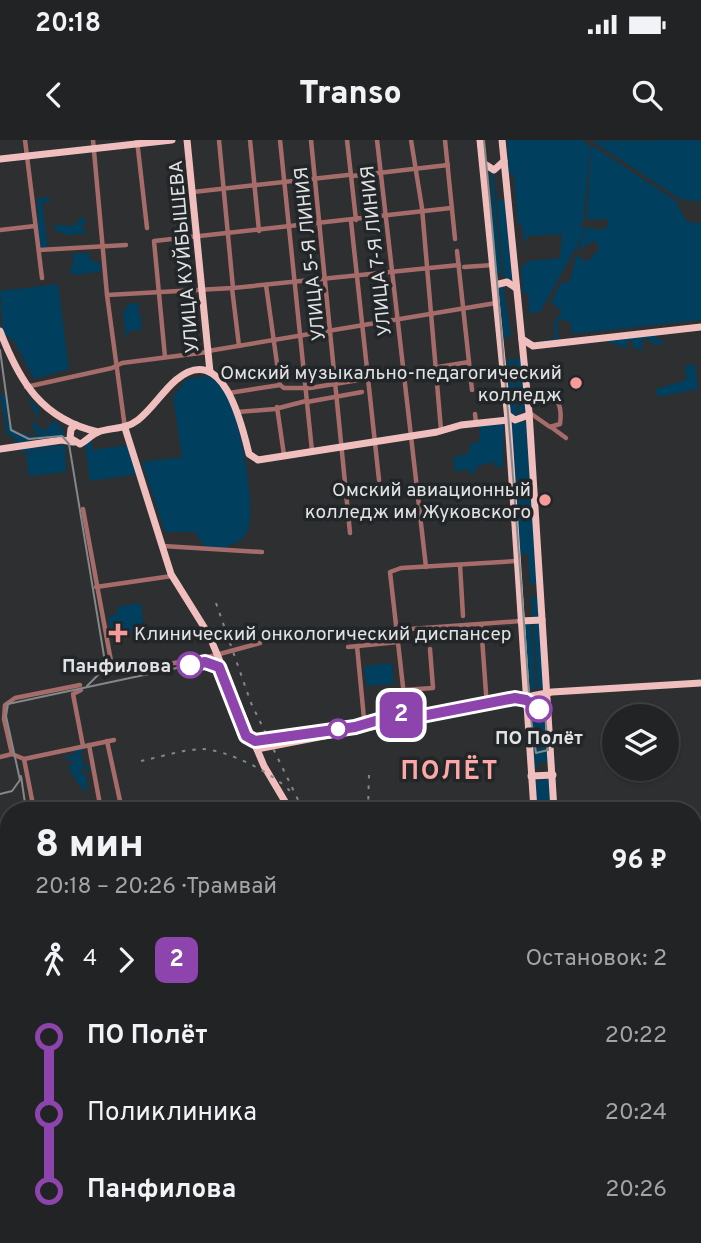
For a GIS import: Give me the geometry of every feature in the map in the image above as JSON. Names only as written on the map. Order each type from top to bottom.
[{"type":"main road","points":[[0,159],[26,152],[93,144],[172,140]]},
{"type":"main road","name":"УЛИЦА КУЙБЫШЕВА","points":[[187,140],[210,372]]},
{"type":"main road","points":[[480,140],[508,417],[533,802]]},
{"type":"main road","points":[[502,140],[530,416],[554,802]]},
{"type":"main road","points":[[482,162],[494,170],[504,161]]},
{"type":"main road","points":[[495,285],[507,282],[517,289]]},
{"type":"main road","points":[[522,338],[533,346],[701,327]]},
{"type":"main road","points":[[0,331],[26,387],[49,410],[76,425],[99,432]]},
{"type":"main road","points":[[0,337],[26,387],[80,444],[99,432],[125,428],[139,419],[183,376],[197,371],[210,372],[222,381],[237,412],[249,454],[255,460],[410,437],[508,417],[515,420],[530,416]]},
{"type":"main road","points":[[524,357],[533,346]]},
{"type":"main road","points":[[0,449],[62,440],[71,436],[76,425]]},
{"type":"main road","points":[[125,428],[172,576],[219,655],[268,774],[285,802]]},
{"type":"main road","points":[[87,429],[87,439]]},
{"type":"main road","points":[[521,621],[542,620]]},
{"type":"main road","points":[[257,749],[407,723],[526,700],[548,693],[701,683]]},
{"type":"main road","points":[[531,776],[553,775]]},
{"type":"street","points":[[25,140],[42,278]]},
{"type":"street","points":[[219,140],[239,346]]},
{"type":"street","points":[[250,140],[259,230]]},
{"type":"street","points":[[280,140],[303,386],[312,452]]},
{"type":"street","name":"УЛИЦА 5-Я ЛИНИЯ","points":[[311,140],[350,533]]},
{"type":"street","points":[[347,140],[357,276],[379,480]]},
{"type":"street","name":"УЛИЦА 7-Я ЛИНИЯ","points":[[377,140],[402,373],[420,494],[426,567]]},
{"type":"street","points":[[411,140],[441,431]]},
{"type":"street","points":[[445,140],[455,239]]},
{"type":"street","points":[[138,142],[147,228]]},
{"type":"street","points":[[93,144],[107,295],[125,428]]},
{"type":"street","points":[[193,192],[448,165]]},
{"type":"street","points":[[165,358],[154,241],[420,214],[451,208]]},
{"type":"street","points":[[0,230],[35,226]]},
{"type":"street","points":[[39,250],[126,245]]},
{"type":"street","points":[[457,251],[461,266],[472,390]]},
{"type":"street","points":[[107,295],[232,288],[426,268],[493,265]]},
{"type":"street","points":[[266,285],[280,385]]},
{"type":"street","points":[[26,387],[117,366],[497,303]]},
{"type":"street","points":[[229,393],[280,385],[284,388],[336,384],[470,362]]},
{"type":"street","points":[[527,393],[549,391],[557,400],[561,422],[551,427]]},
{"type":"street","points":[[237,412],[362,392]]},
{"type":"street","points":[[277,407],[284,456]]},
{"type":"street","points":[[475,414],[476,423]]},
{"type":"street","points":[[530,416],[566,438]]},
{"type":"street","points":[[83,509],[113,671],[219,655],[260,643]]},
{"type":"street","points":[[162,546],[262,552]]},
{"type":"street","points":[[407,723],[390,578],[393,569],[517,561]]},
{"type":"street","points":[[460,565],[463,616]]},
{"type":"street","points":[[96,587],[172,576]]},
{"type":"street","points":[[396,630],[521,621]]},
{"type":"street","points":[[481,624],[487,707]]},
{"type":"street","points":[[348,647],[398,642]]},
{"type":"street","points":[[357,646],[365,730]]},
{"type":"street","points":[[403,690],[433,688],[430,649]]},
{"type":"street","points":[[12,754],[2,719],[5,705],[11,699],[80,687],[72,694],[99,802]]},
{"type":"street","points":[[0,757],[12,754],[24,759],[114,740]]},
{"type":"street","points":[[107,741],[120,802]]},
{"type":"street","points":[[24,759],[32,802]]},
{"type":"shaded area","points":[[507,140],[583,140],[590,147],[584,219],[580,225],[585,227],[583,235],[540,312],[529,313],[528,294],[523,294],[521,268],[528,261],[560,258],[562,234],[527,236],[527,241],[523,241],[523,229],[517,220],[514,175],[509,174]]},
{"type":"shaded area","points":[[701,140],[701,202],[680,199],[592,141]]},
{"type":"shaded area","points":[[591,145],[675,200],[687,222],[701,223],[701,320],[572,334],[570,322],[561,319],[557,323],[559,339],[538,342],[555,338],[554,322],[562,312],[551,302],[561,282],[568,283],[570,280],[576,255],[587,262],[598,250],[598,244],[592,241],[577,252],[587,227],[603,230],[608,225],[607,219],[587,220]]},
{"type":"shaded area","points":[[490,171],[493,173],[502,276],[496,272]]},
{"type":"shaded area","points":[[494,173],[498,200],[504,200],[504,196],[512,282],[504,276]]},
{"type":"shaded area","points":[[49,197],[49,202],[42,203],[48,249],[39,250],[37,199]]},
{"type":"shaded area","points":[[83,215],[85,223],[82,227],[87,233],[67,235],[54,230],[55,225],[74,226]]},
{"type":"shaded area","points":[[89,253],[90,260],[101,264],[100,272],[72,275],[72,254]]},
{"type":"shaded area","points":[[58,284],[69,369],[34,379],[14,341],[3,333],[0,291]]},
{"type":"shaded area","points":[[503,285],[511,335],[507,338],[504,338],[499,287]]},
{"type":"shaded area","points":[[140,303],[137,312],[140,312],[142,329],[128,332],[126,339],[123,310],[128,308],[127,304]]},
{"type":"shaded area","points":[[659,335],[654,338],[663,340],[663,344],[655,345],[649,341],[648,345],[649,338],[643,339],[642,351],[632,346],[632,340],[628,341],[626,349],[604,340]]},
{"type":"shaded area","points":[[521,357],[526,408],[520,416],[514,359]]},
{"type":"shaded area","points":[[508,359],[513,359],[518,418],[509,413]]},
{"type":"shaded area","points":[[695,364],[698,389],[658,397],[656,389],[686,380],[685,366]]},
{"type":"shaded area","points":[[207,376],[221,384],[234,412],[248,477],[248,529],[241,540],[228,545],[228,549],[205,547],[195,532],[165,532],[142,462],[182,457],[173,397],[186,379]]},
{"type":"shaded area","points":[[0,395],[7,395],[7,421],[18,434],[31,433],[25,436],[31,436],[30,442],[11,445],[17,440],[7,434]]},
{"type":"shaded area","points":[[26,395],[40,410],[34,423],[45,431],[54,420],[62,428],[55,432],[62,430],[63,426],[65,436],[34,439],[34,436],[54,432],[33,435],[37,430],[31,429],[36,415]]},
{"type":"shaded area","points":[[527,421],[539,616],[532,619],[531,597],[537,596],[536,584],[530,584],[528,554],[518,554],[510,424]]},
{"type":"shaded area","points":[[504,422],[503,467],[495,467],[494,462],[477,466],[474,475],[466,469],[455,472],[453,458],[469,453],[469,446],[480,440],[479,424]]},
{"type":"shaded area","points":[[92,439],[92,450],[128,445],[137,474],[90,481],[85,444]]},
{"type":"shaded area","points":[[65,445],[66,472],[29,476],[26,453],[63,448],[17,453],[27,448]]},
{"type":"shaded area","points":[[141,603],[144,631],[112,635],[108,617],[118,613],[117,607]]},
{"type":"shaded area","points":[[531,622],[536,689],[531,690],[524,624]]},
{"type":"shaded area","points":[[533,622],[539,624],[544,688],[538,689]]},
{"type":"shaded area","points":[[392,663],[394,684],[366,686],[364,666]]},
{"type":"shaded area","points":[[533,707],[546,719],[549,762],[536,763],[540,767],[535,769],[529,708]]},
{"type":"shaded area","points":[[87,748],[81,752],[84,767],[92,766],[91,770],[81,769],[80,772],[86,774],[87,794],[75,780],[76,773],[72,778],[69,765],[76,761],[67,760],[66,754],[74,756],[76,749]]},
{"type":"shaded area","points":[[542,778],[549,778],[551,802],[534,802],[533,784]]},
{"type":"tram line","points":[[0,794],[12,791],[20,780],[6,716],[8,704],[205,662],[215,664],[222,671],[246,735],[252,741],[355,727],[389,717],[422,716],[515,698],[527,701],[531,703],[545,713],[548,750],[536,753],[529,705],[529,704],[529,702],[529,694],[524,625],[497,278],[484,140]]},
{"type":"tram line","points":[[0,350],[11,430],[29,439],[62,436],[69,444],[105,662],[100,673],[87,686]]},
{"type":"tram line","name":"2","points":[[190,665],[205,662],[219,667],[246,736],[255,741],[355,727],[368,721],[402,715],[417,717],[515,698],[526,700],[539,709]]},
{"type":"tram line","points":[[21,776],[25,802]]},
{"type":"railway","points":[[216,603],[251,703],[299,802]]},
{"type":"railway","points":[[141,761],[186,751],[211,750],[248,763],[290,791]]},
{"type":"railway","points":[[368,802],[369,774]]},
{"type":"place","name":"Омский музыкально-педагогический колледж","points":[[576,383]]},
{"type":"place","name":"Омский авиационный колледж им Жуковского","points":[[545,500]]},
{"type":"place","name":"Клинический онкологический диспансер","points":[[118,633]]},
{"type":"place","name":"Панфилова","points":[[190,665]]},
{"type":"place","name":"ПО Полёт","points":[[539,709]]},
{"type":"district","name":"ПОЛЁТ","points":[[450,770]]}]
